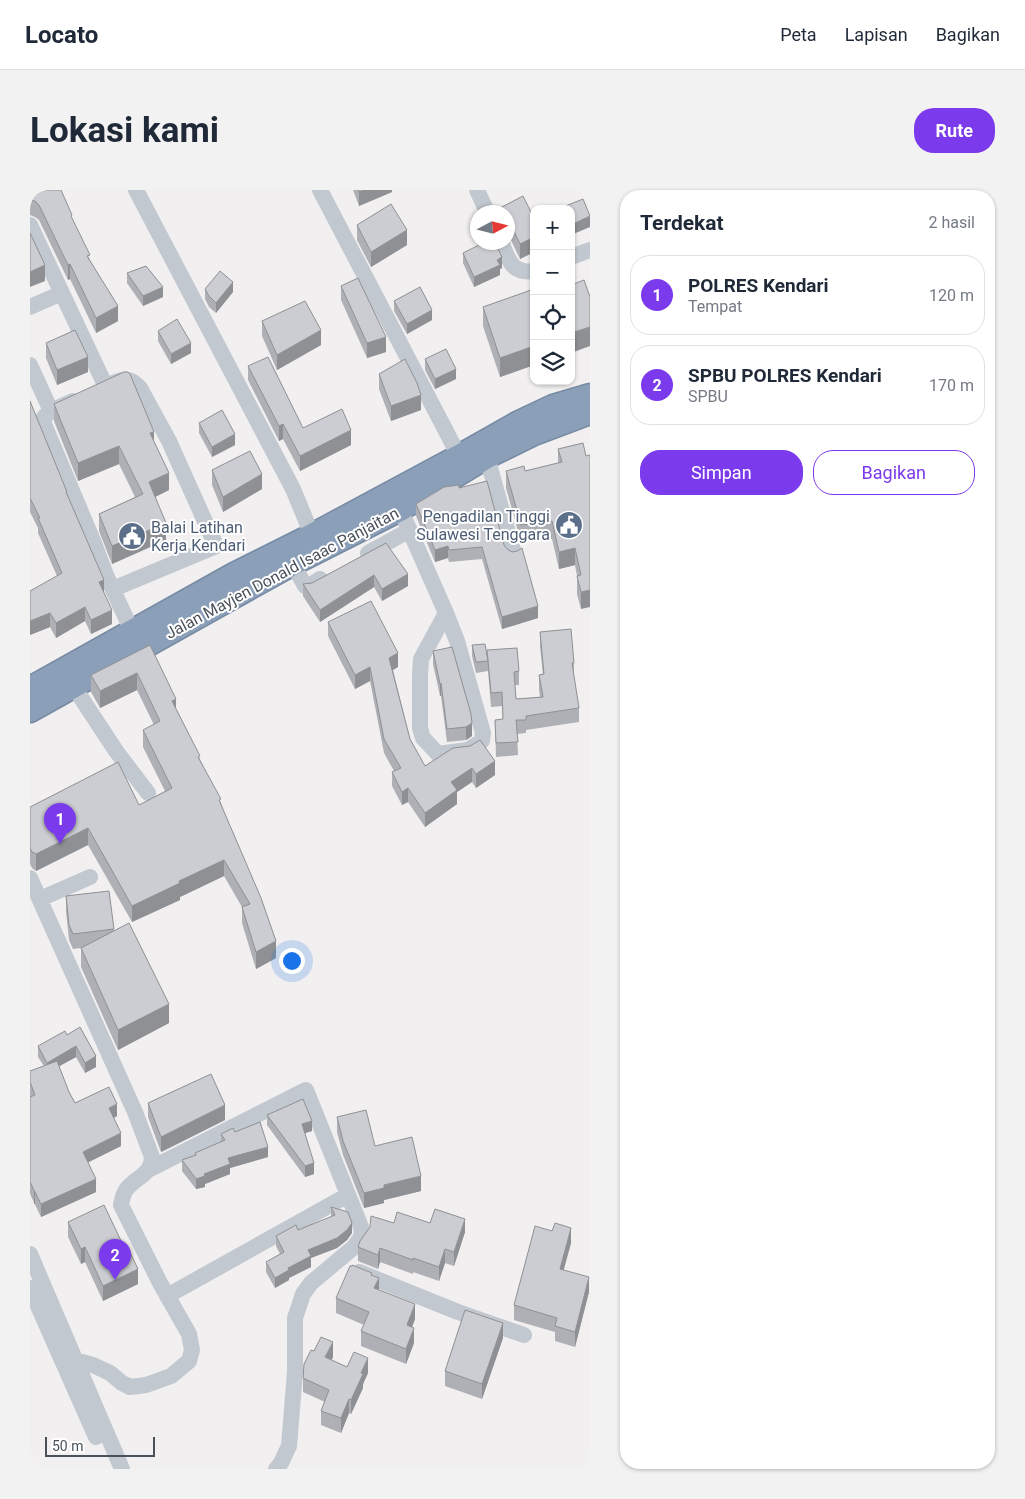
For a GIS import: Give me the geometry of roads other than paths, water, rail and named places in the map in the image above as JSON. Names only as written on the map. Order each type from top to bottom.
[{"type":"highway","name":"Jalan Mayjen Donald Isaac Panjaitan","points":[[30,711],[68,678],[132,631],[234,574],[312,535],[459,456],[518,422],[553,406],[590,395]]},
{"type":"highway","name":"Jalan Mayjen Donald Isaac Panjaitan","points":[[30,688],[68,678],[400,510],[486,458],[534,434],[590,413]]},
{"type":"street","points":[[136,190],[293,489],[312,535]]},
{"type":"street","points":[[320,190],[459,456]]},
{"type":"street","points":[[477,190],[484,205]]},
{"type":"street","points":[[30,225],[106,387]]},
{"type":"street","points":[[505,250],[514,269],[530,272]]},
{"type":"street","points":[[575,256],[590,250]]},
{"type":"street","points":[[30,307],[62,293]]},
{"type":"street","points":[[30,365],[51,411]]},
{"type":"street","points":[[113,589],[216,546],[169,441],[140,388],[134,381],[127,379],[120,380],[51,411],[44,417],[44,424],[113,589],[132,631]]},
{"type":"street","points":[[486,458],[514,554]]},
{"type":"street","points":[[400,510],[410,530],[446,613],[457,641],[483,733],[482,741],[468,750],[438,754],[423,738],[420,728],[420,669],[421,659],[446,613]]},
{"type":"street","points":[[352,562],[410,530]]},
{"type":"street","points":[[293,564],[303,584],[307,587],[335,571]]},
{"type":"street","points":[[68,678],[116,751],[148,793]]},
{"type":"street","points":[[40,899],[90,877]]},
{"type":"street","points":[[30,878],[134,1112],[152,1157],[150,1168]]},
{"type":"street","points":[[75,1360],[93,1365],[110,1373],[130,1387],[146,1386],[171,1376],[188,1361],[192,1350],[189,1334],[167,1296],[121,1205],[123,1194],[126,1189],[150,1168],[306,1090],[348,1195],[362,1236],[354,1247],[311,1283],[303,1294],[295,1318],[295,1372],[289,1446],[276,1469]]},
{"type":"street","points":[[134,1112],[150,1106]]},
{"type":"street","points":[[167,1296],[348,1195]]},
{"type":"street","points":[[30,1254],[122,1469]]},
{"type":"street","points":[[336,1263],[458,1312],[524,1335]]},
{"type":"street","points":[[30,1288],[110,1469]]},
{"type":"place","name":"Pengadilan Tinggi Sulawesi Tenggara","points":[[569,525]]},
{"type":"place","name":"Balai Latihan Kerja Kendari","points":[[132,536]]},
{"type":"place","name":"POLRES Kendari","points":[[60,844]]},
{"type":"place","name":"SPBU POLRES Kendari","points":[[115,1280]]}]
